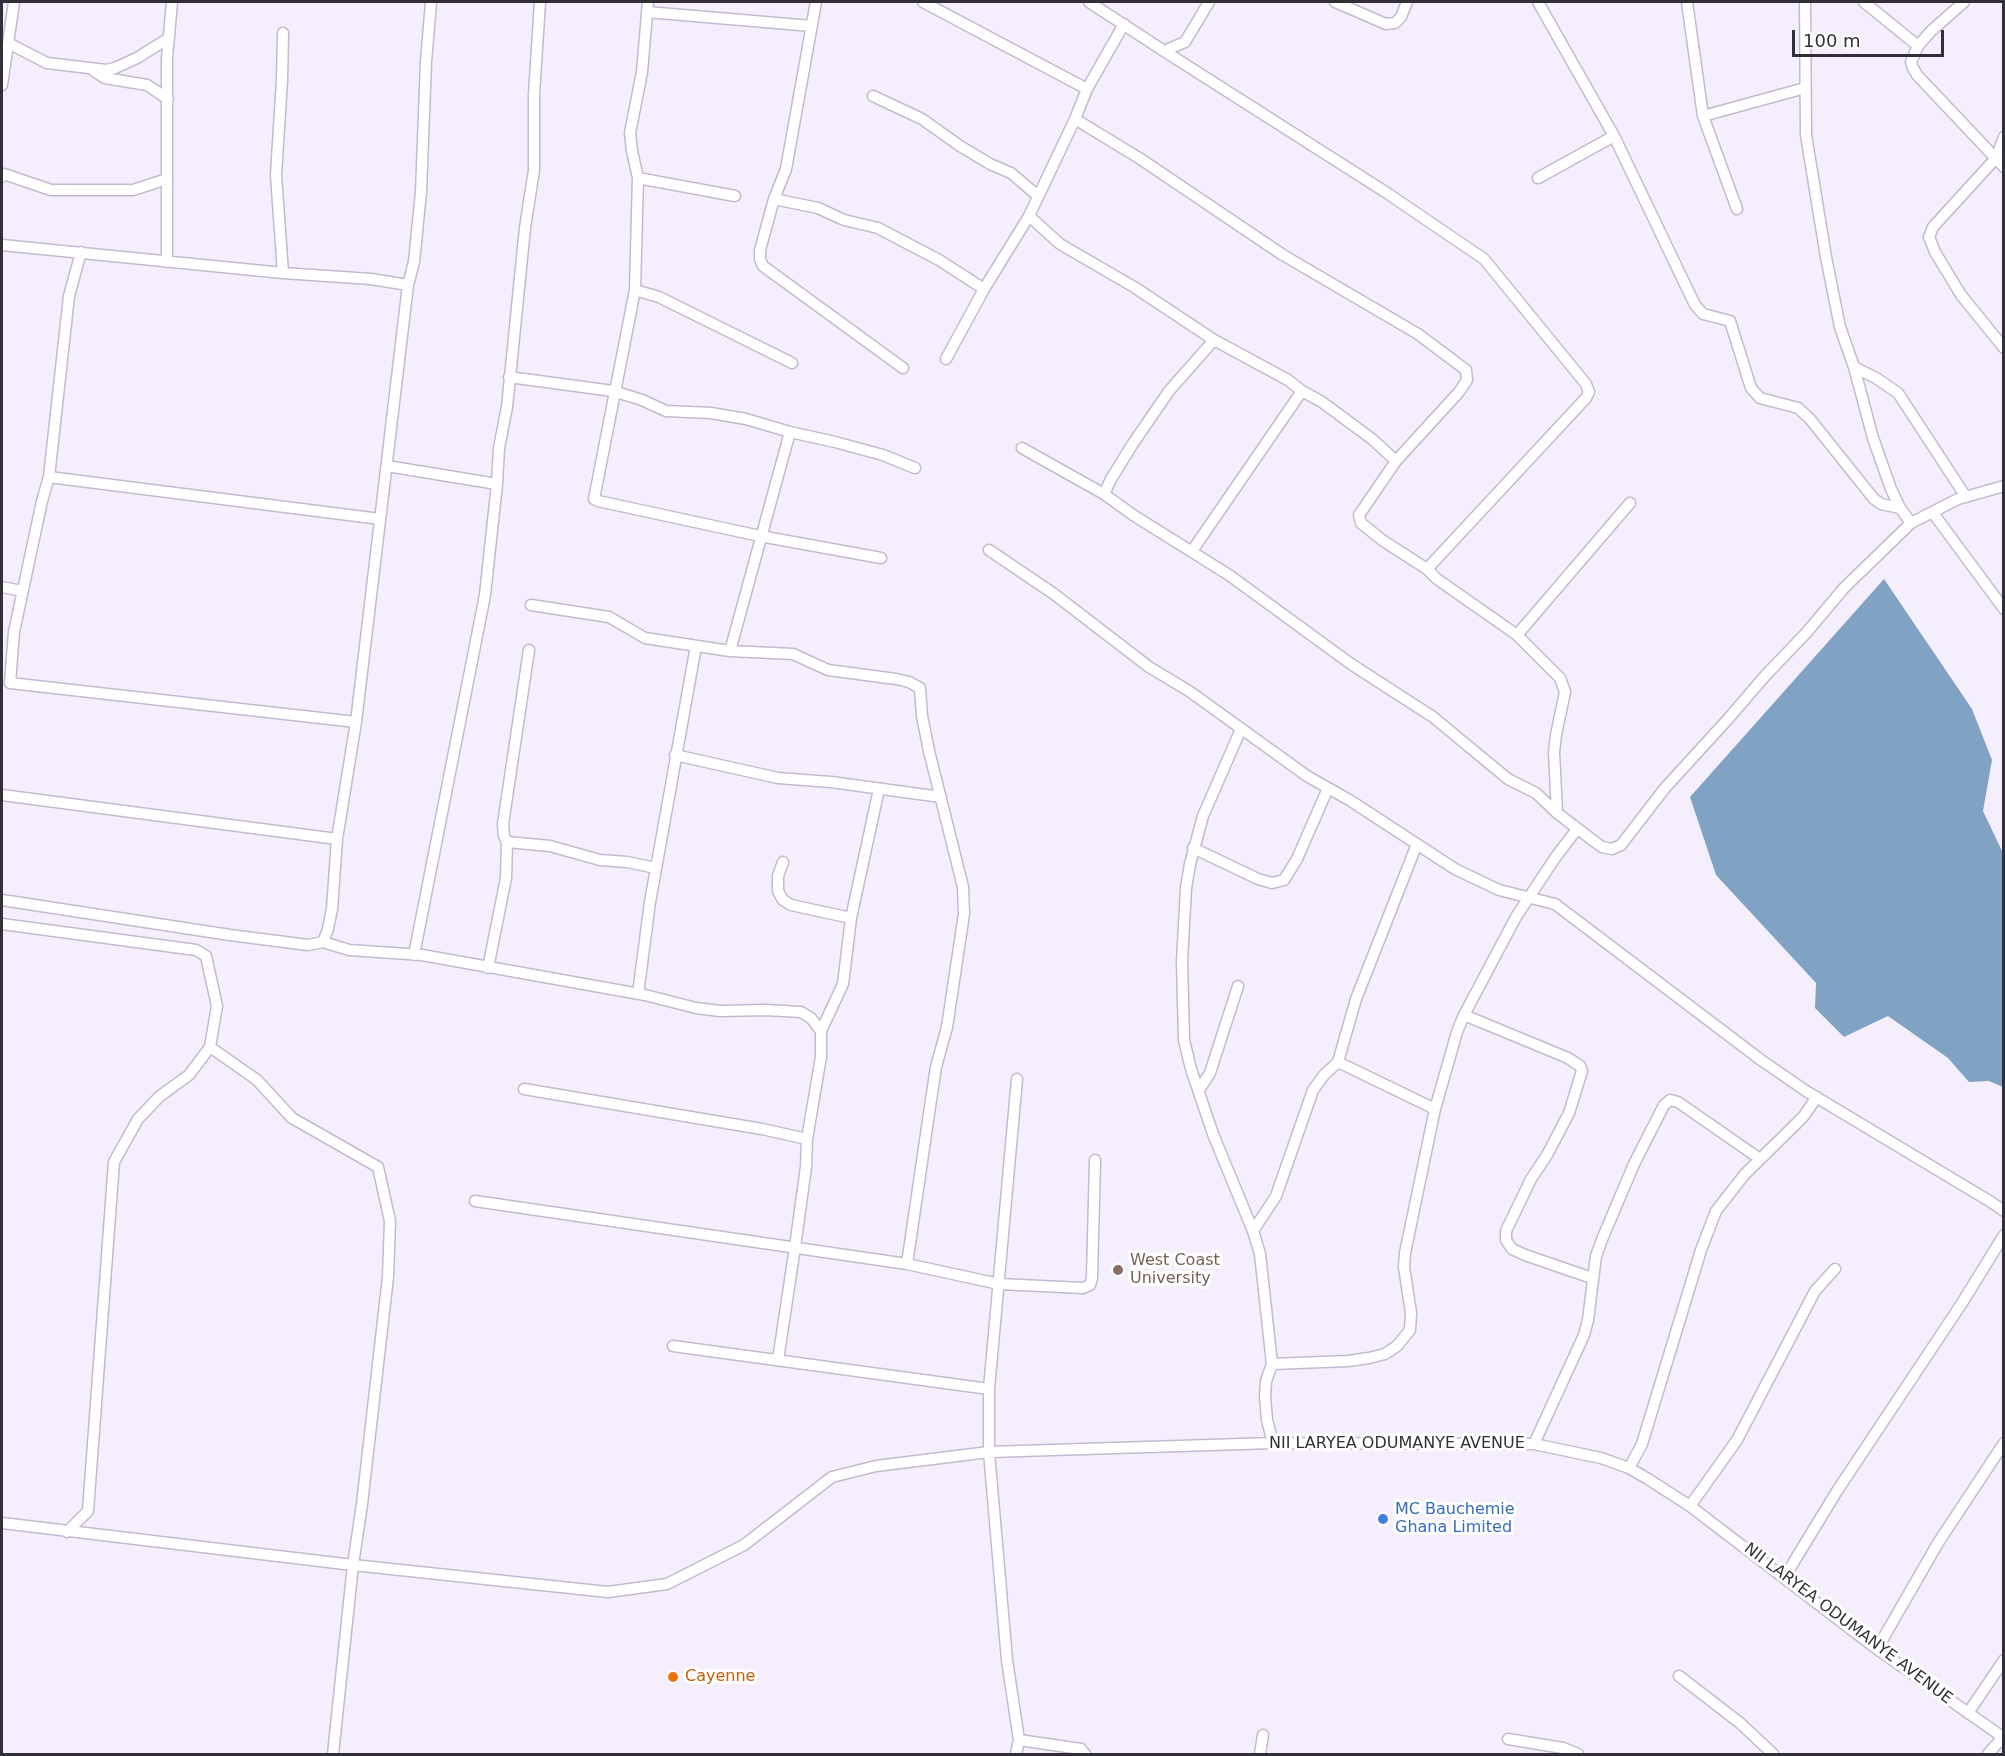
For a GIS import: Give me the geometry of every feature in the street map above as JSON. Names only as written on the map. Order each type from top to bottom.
[{"type":"street","points":[[2,85],[14,2]]},
{"type":"street","points":[[167,262],[169,38],[172,2]]},
{"type":"street","points":[[323,942],[332,909],[337,839],[356,722],[408,285],[414,262],[421,192],[426,62],[431,2]]},
{"type":"street","points":[[414,955],[485,596],[499,448],[507,407],[525,228],[534,170],[534,94],[540,2]]},
{"type":"street","points":[[816,2],[786,169],[774,199],[760,250],[760,259],[763,266],[903,368]]},
{"type":"street","points":[[923,2],[1086,89]]},
{"type":"street","points":[[1089,2],[1387,193],[1484,259],[1586,384],[1589,392],[1586,398],[1427,569]]},
{"type":"street","points":[[1164,51],[1185,42],[1209,2]]},
{"type":"street","points":[[1335,2],[1386,24],[1395,23],[1401,17],[1407,2]]},
{"type":"street","points":[[1538,2],[1614,136],[1695,305],[1703,314],[1730,321],[1751,388],[1760,398],[1798,408],[1810,419],[1874,499],[1881,504],[1900,508]]},
{"type":"street","points":[[1687,2],[1704,116],[1737,209]]},
{"type":"street","points":[[1805,2],[1806,135],[1839,327],[1854,367],[1873,438],[1900,508],[1911,524]]},
{"type":"street","points":[[1864,2],[1918,46]]},
{"type":"street","points":[[1964,2],[1931,31],[1918,46],[1911,62],[1917,75],[2000,163]]},
{"type":"street","points":[[812,26],[647,7],[642,72],[630,133],[638,178],[635,290],[594,499],[760,536],[881,558]]},
{"type":"street","points":[[946,359],[984,289],[1029,216],[1075,119],[1086,89],[1124,24]]},
{"type":"street","points":[[283,33],[276,175],[283,273]]},
{"type":"street","points":[[8,43],[47,63],[106,70],[137,58],[169,38]]},
{"type":"street","points":[[91,69],[105,78],[147,85],[168,99]]},
{"type":"street","points":[[1704,116],[1805,88]]},
{"type":"street","points":[[873,96],[922,119],[960,146],[990,164],[1011,173],[1038,196]]},
{"type":"street","points":[[1075,119],[1139,158],[1283,255],[1418,334],[1466,370],[1467,380],[1459,392],[1396,461],[1359,515],[1361,523],[1382,540],[1427,569],[1437,579],[1517,635],[1560,678],[1565,692],[1554,752],[1557,813]]},
{"type":"street","points":[[1538,178],[1614,136]]},
{"type":"street","points":[[2004,137],[2000,163],[1932,227],[1929,237],[1935,252],[1961,295],[2004,348]]},
{"type":"street","points":[[2,177],[4,174],[51,190],[133,190],[167,179]]},
{"type":"street","points":[[638,178],[735,196]]},
{"type":"street","points":[[774,199],[818,208],[844,220],[878,228],[939,260],[984,289]]},
{"type":"street","points":[[1029,216],[1060,244],[1134,287],[1214,340],[1288,380],[1302,391],[1323,402],[1345,417],[1396,461]]},
{"type":"street","points":[[2,245],[283,273],[371,279],[408,285]]},
{"type":"street","points":[[81,252],[69,296],[49,477],[14,632],[10,683],[356,722]]},
{"type":"street","points":[[635,290],[659,297],[792,363]]},
{"type":"street","points":[[1104,494],[1116,470],[1169,391],[1214,340]]},
{"type":"street","points":[[1854,367],[1898,393],[1966,497]]},
{"type":"street","points":[[509,377],[614,391],[666,411],[730,416],[864,450],[915,468]]},
{"type":"street","points":[[1192,551],[1302,391]]},
{"type":"street","points":[[730,651],[790,432]]},
{"type":"street","points":[[1022,448],[1104,494],[1133,515],[1229,575],[1351,664],[1433,717],[1509,779],[1536,793],[1557,813],[1602,847],[1612,849],[1621,845],[1665,788],[1844,588],[1911,524],[1966,497],[2004,486]]},
{"type":"street","points":[[387,466],[497,484]]},
{"type":"street","points":[[49,477],[380,519]]},
{"type":"street","points":[[1517,635],[1630,503]]},
{"type":"street","points":[[1933,513],[2004,609]]},
{"type":"street","points":[[989,550],[1054,594],[1149,668],[1189,691],[1307,776],[1351,801],[1455,869],[1499,890],[1555,904],[1761,1060],[1817,1097],[2004,1211]]},
{"type":"street","points":[[2,587],[22,591]]},
{"type":"street","points":[[531,605],[609,617],[645,638],[730,651],[793,654],[828,670],[896,679],[920,688],[922,716],[929,751],[963,887],[964,914],[947,1026],[930,1100],[907,1264]]},
{"type":"street","points":[[638,994],[656,868],[696,646]]},
{"type":"street","points":[[488,968],[506,878],[507,842],[503,824],[529,650]]},
{"type":"street","points":[[1241,729],[1203,816],[1193,848],[1186,888],[1182,961],[1184,1040],[1213,1134],[1253,1231],[1260,1254],[1272,1364],[1266,1381],[1265,1397],[1267,1420],[1273,1443]]},
{"type":"street","points":[[675,755],[778,778],[831,782],[941,797]]},
{"type":"street","points":[[1193,848],[1258,879],[1272,883],[1284,880],[1297,859],[1328,788]]},
{"type":"street","points":[[778,1360],[795,1247],[807,1139],[821,1057],[821,1030],[843,984],[851,918],[879,789]]},
{"type":"street","points":[[2,795],[337,839]]},
{"type":"street","points":[[1272,1364],[1369,1358],[1385,1354],[1404,1339],[1410,1330],[1411,1313],[1404,1267],[1405,1253],[1435,1109],[1464,1015],[1501,943],[1555,858],[1577,829]]},
{"type":"street","points":[[507,842],[550,846],[600,861],[627,861],[656,868]]},
{"type":"street","points":[[1253,1231],[1276,1196],[1313,1090],[1338,1062],[1356,999],[1417,844]]},
{"type":"street","points":[[783,862],[778,876],[778,891],[783,900],[791,905],[851,918]]},
{"type":"street","points":[[2,900],[308,945],[323,942],[349,950],[414,955],[638,994],[696,1008],[720,1011],[801,1012],[811,1018],[821,1030]]},
{"type":"street","points":[[2,924],[196,950],[206,956],[217,1006],[210,1047],[189,1075],[160,1096],[138,1119],[114,1162],[88,1511],[67,1532]]},
{"type":"street","points":[[1199,1090],[1210,1073],[1238,986]]},
{"type":"street","points":[[1464,1015],[1580,1065],[1582,1071],[1569,1113],[1547,1155],[1531,1179],[1506,1231],[1506,1240],[1512,1249],[1525,1255],[1592,1278]]},
{"type":"street","points":[[210,1047],[257,1080],[292,1119],[378,1167],[390,1221],[388,1277],[362,1504],[352,1565],[333,1755]]},
{"type":"street","points":[[1338,1062],[1435,1109]]},
{"type":"street","points":[[1016,1755],[1019,1740],[1007,1660],[989,1452],[988,1389],[1017,1079]]},
{"type":"street","points":[[524,1089],[762,1129],[807,1139]]},
{"type":"street","points":[[1629,1468],[1642,1444],[1701,1250],[1716,1212],[1760,1159],[1803,1117],[1817,1097]]},
{"type":"street","points":[[1534,1444],[1584,1335],[1596,1256],[1603,1237],[1634,1164],[1664,1105],[1670,1100],[1678,1102],[1760,1159]]},
{"type":"street","points":[[475,1201],[907,1264],[999,1284],[1083,1288],[1090,1285],[1092,1278],[1095,1160]]},
{"type":"street","points":[[1784,1578],[1837,1491],[1962,1303],[2004,1235]]},
{"type":"street","points":[[1690,1506],[1737,1440],[1811,1299],[1835,1269]]},
{"type":"street","points":[[673,1346],[988,1389]]},
{"type":"street","name":"NII LARYEA ODUMANYE AVENUE","points":[[2,1523],[352,1565],[608,1592],[667,1584],[744,1545],[832,1477],[876,1466],[989,1452],[1273,1443],[1534,1444],[1601,1458],[1629,1468],[1690,1506],[1877,1648],[2003,1738]]},
{"type":"street","points":[[1877,1648],[1938,1544],[2004,1443]]},
{"type":"street","points":[[1968,1713],[2004,1660]]},
{"type":"street","points":[[1679,1676],[1740,1722],[1773,1755]]},
{"type":"street","points":[[1260,1755],[1263,1736]]},
{"type":"street","points":[[1988,1755],[2003,1738]]},
{"type":"street","points":[[1508,1739],[1563,1748],[1578,1755]]},
{"type":"street","points":[[1019,1740],[1081,1749],[1085,1755]]},
{"type":"water","points":[[1884,579],[1972,709],[1992,760],[1983,811],[2003,853],[2003,1087],[1989,1081],[1969,1082],[1948,1058],[1888,1016],[1844,1037],[1815,1008],[1816,983],[1716,875],[1690,797]]},
{"type":"place","name":"West Coast University","points":[[1118,1270]]},
{"type":"place","name":"MC Bauchemie Ghana Limited","points":[[1383,1519]]},
{"type":"place","name":"Cayenne","points":[[673,1677]]}]
